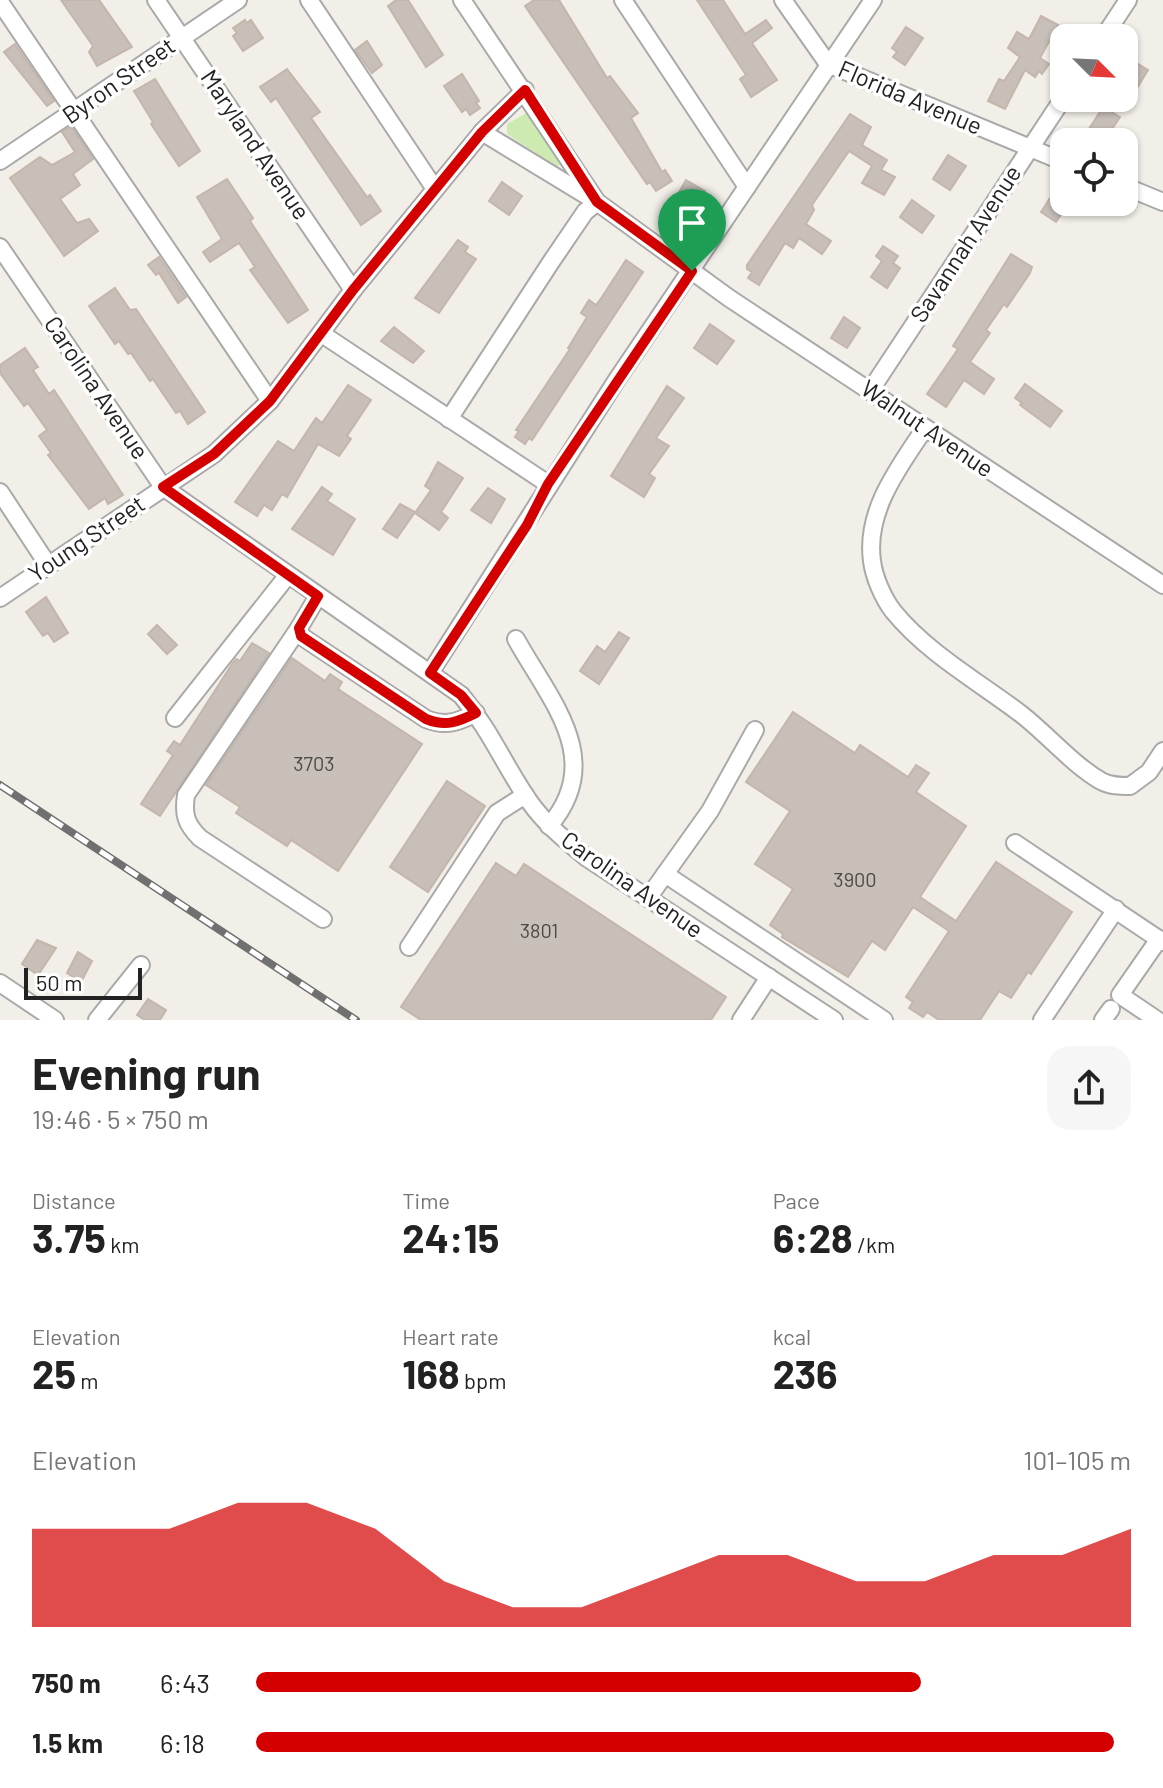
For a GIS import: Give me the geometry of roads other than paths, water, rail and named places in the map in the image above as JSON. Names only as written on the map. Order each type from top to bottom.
[{"type":"street","name":"Maryland Avenue","points":[[156,0],[353,290]]},
{"type":"street","name":"Byron Street","points":[[0,161],[238,0]]},
{"type":"street","points":[[309,0],[435,189]]},
{"type":"street","points":[[462,0],[597,202]]},
{"type":"street","points":[[623,0],[747,187]]},
{"type":"street","name":"Florida Avenue","points":[[783,0],[828,64],[1050,156]]},
{"type":"street","points":[[430,673],[527,525],[548,484],[873,0]]},
{"type":"street","points":[[1112,24],[1128,0]]},
{"type":"street","points":[[0,2],[270,401]]},
{"type":"street","name":"Young Street","points":[[0,598],[214,454],[270,401],[353,290],[435,189],[482,132],[525,90]]},
{"type":"street","name":"Savannah Avenue","points":[[870,391],[1054,112]]},
{"type":"street","points":[[482,132],[597,202]]},
{"type":"street","points":[[1138,192],[1163,202]]},
{"type":"street","points":[[449,419],[585,212],[597,202]]},
{"type":"street","name":"Walnut Avenue","points":[[597,202],[692,271],[1163,585]]},
{"type":"street","name":"Carolina Avenue","points":[[0,247],[163,487],[461,695],[476,713],[525,795],[549,826],[587,858],[834,1020]]},
{"type":"street","points":[[322,334],[548,484]]},
{"type":"street","points":[[925,428],[893,475],[880,503],[873,533],[872,562],[881,590],[893,611],[927,643],[1021,714],[1102,782],[1130,786],[1149,772],[1163,751]]},
{"type":"street","points":[[0,492],[48,565]]},
{"type":"street","points":[[175,718],[288,575]]},
{"type":"street","points":[[318,596],[186,795],[184,810],[187,825],[200,838],[323,919]]},
{"type":"street","points":[[299,628],[301,636],[426,719],[439,724],[456,723],[476,713]]},
{"type":"street","points":[[516,639],[567,730],[574,755],[575,778],[569,799],[549,826]]},
{"type":"street","points":[[648,898],[710,811],[755,730]]},
{"type":"street","points":[[409,947],[497,813],[525,795]]},
{"type":"street","points":[[1015,843],[1161,940],[1120,995],[1157,1020]]},
{"type":"street","points":[[665,874],[884,1020]]},
{"type":"street","points":[[1042,1020],[1116,909]]},
{"type":"street","points":[[97,1020],[141,965]]},
{"type":"street","points":[[741,1020],[769,977]]},
{"type":"street","points":[[805,1001],[821,980]]},
{"type":"street","points":[[0,983],[55,1020]]},
{"type":"railway","points":[[0,785],[356,1020]]}]
